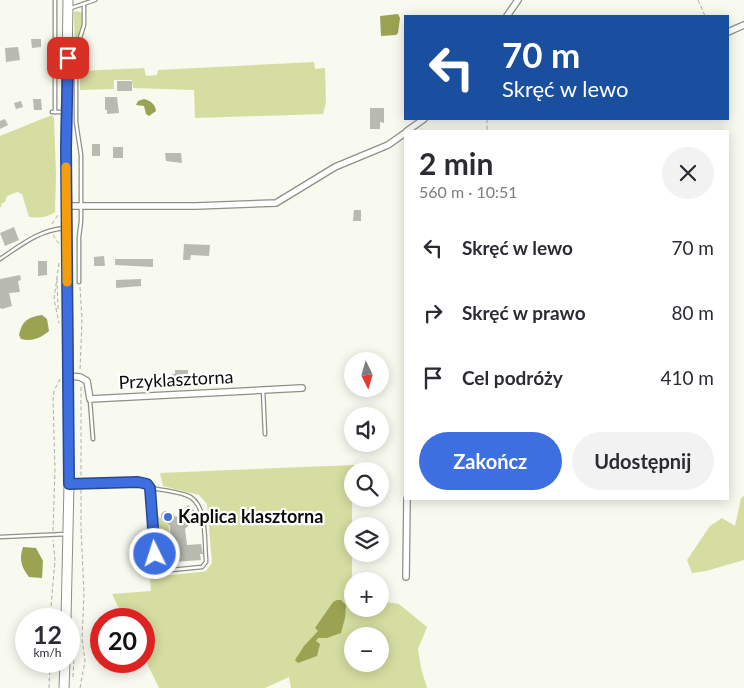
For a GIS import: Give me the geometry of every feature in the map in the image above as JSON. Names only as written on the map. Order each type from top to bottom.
[{"type":"main road","points":[[66,608],[69,484],[65,375],[68,4]]},
{"type":"main road","points":[[64,688],[65,673]]},
{"type":"street","points":[[508,15],[518,0]]},
{"type":"street","points":[[729,32],[744,25]]},
{"type":"street","points":[[409,130],[423,120]]},
{"type":"street","points":[[66,206],[196,206],[276,203],[335,167],[388,145],[404,134]]},
{"type":"street","points":[[65,375],[80,376],[87,381],[90,399]]},
{"type":"street","name":"Przyklasztorna","points":[[90,399],[302,388]]},
{"type":"street","points":[[406,577],[407,500]]},
{"type":"lane","points":[[55,0],[54,112],[66,112]]},
{"type":"lane","points":[[68,4],[84,4],[95,0]]},
{"type":"lane","points":[[79,282],[81,205],[80,155],[76,122],[76,62],[78,44],[84,25],[84,4]]},
{"type":"lane","points":[[0,259],[40,234],[52,229],[67,228]]},
{"type":"lane","points":[[263,390],[265,434]]},
{"type":"lane","points":[[90,399],[93,439]]},
{"type":"lane","points":[[69,484],[138,482],[147,484],[150,488],[186,495],[198,504],[202,515],[206,562],[204,565],[199,568],[161,571],[156,567],[150,488]]},
{"type":"lane","points":[[0,536],[68,534]]},
{"type":"path","points":[[698,0],[705,15]]},
{"type":"path","points":[[59,244],[59,250]]},
{"type":"path","points":[[58,311],[54,300],[59,256]]},
{"type":"path","points":[[57,278],[59,325]]},
{"type":"path","points":[[51,608],[55,560],[53,534],[55,468],[53,400],[54,391],[65,375]]},
{"type":"path","points":[[155,554],[169,553]]},
{"type":"path","points":[[49,688],[50,673]]},
{"type":"shaded area","points":[[74,12],[82,13],[82,27],[75,50]]},
{"type":"shaded area","points":[[398,14],[400,18],[398,33],[396,35],[381,36],[380,16]]},
{"type":"shaded area","points":[[314,62],[315,69],[325,68],[326,102],[323,114],[195,118],[194,90],[133,88],[132,80],[114,80],[114,89],[80,90],[80,71],[144,68],[146,76],[157,75],[158,70]]},
{"type":"shaded area","points":[[144,99],[155,106],[156,111],[149,116],[146,114],[144,106],[136,105],[138,101]]},
{"type":"shaded area","points":[[52,115],[54,118],[56,175],[55,212],[42,217],[29,217],[22,194],[17,192],[7,196],[5,202],[1,204],[2,207],[0,207],[0,136]]},
{"type":"shaded area","points":[[42,315],[47,319],[49,331],[36,339],[21,339],[19,335],[26,320]]},
{"type":"shaded area","points":[[344,465],[344,507],[352,507],[352,517],[344,517],[344,562],[352,562],[352,572],[344,572],[344,617],[389,617],[389,602],[399,604],[427,627],[418,649],[427,688],[291,688],[289,677],[265,688],[159,688],[152,673],[155,673],[155,608],[119,608],[112,594],[151,591],[149,568],[161,576],[206,571],[212,563],[207,504],[199,495],[163,486],[160,473]]},
{"type":"shaded area","points":[[744,496],[744,560],[692,573],[687,560],[710,526],[722,518],[735,526],[741,498]]},
{"type":"shaded area","points":[[157,515],[169,526],[170,550],[159,551]]},
{"type":"shaded area","points":[[23,547],[36,548],[43,561],[42,578],[29,577],[26,573],[21,559]]},
{"type":"shaded area","points":[[341,600],[344,603],[345,618],[341,633],[327,638],[318,638],[316,641],[320,644],[317,656],[298,663],[295,660],[304,646],[318,631],[315,628],[333,602]]},
{"type":"building","points":[[31,39],[41,39],[41,47],[32,48]]},
{"type":"building","points":[[18,47],[20,60],[6,62],[5,48]]},
{"type":"building","points":[[117,81],[132,81],[132,91],[117,91]]},
{"type":"building","points":[[105,97],[117,97],[119,113],[107,114],[107,110],[105,110]]},
{"type":"building","points":[[33,99],[41,99],[42,110],[34,110]]},
{"type":"building","points":[[21,101],[23,107],[16,109],[14,103]]},
{"type":"building","points":[[370,108],[384,108],[384,123],[380,122],[380,129],[370,129]]},
{"type":"building","points":[[5,119],[8,125],[0,129],[0,121]]},
{"type":"building","points":[[92,144],[100,144],[100,156],[92,156]]},
{"type":"building","points":[[113,147],[123,147],[123,158],[113,158]]},
{"type":"building","points":[[165,153],[181,153],[182,163],[166,161]]},
{"type":"building","points":[[354,210],[361,210],[361,221],[353,221]]},
{"type":"building","points":[[14,227],[19,240],[5,246],[0,233]]},
{"type":"building","points":[[184,244],[210,245],[209,256],[191,255],[190,260],[183,260]]},
{"type":"building","points":[[104,256],[105,266],[94,266],[94,257]]},
{"type":"building","points":[[115,259],[153,259],[153,267],[115,265]]},
{"type":"building","points":[[38,261],[47,261],[47,275],[38,276]]},
{"type":"building","points":[[20,275],[21,280],[18,281],[20,292],[9,293],[12,306],[0,308],[0,279]]},
{"type":"building","points":[[141,279],[141,286],[116,288],[116,280]]},
{"type":"building","points":[[175,370],[188,370],[188,382],[172,384],[172,374],[175,374]]},
{"type":"building","points":[[188,505],[199,515],[185,529],[187,545],[201,544],[203,554],[200,554],[201,560],[173,562],[172,559],[172,567],[163,567],[163,559],[171,559],[169,553],[171,549],[170,526],[161,518],[161,514],[164,511],[169,511],[176,517]]},
{"type":"slow traffic","points":[[66,167],[67,282]]},
{"type":"place","name":"Kaplica klasztorna","points":[[168,517]]},
{"type":"route","points":[[68,58],[66,148],[69,484],[138,482],[147,484],[150,488],[155,554]]}]
